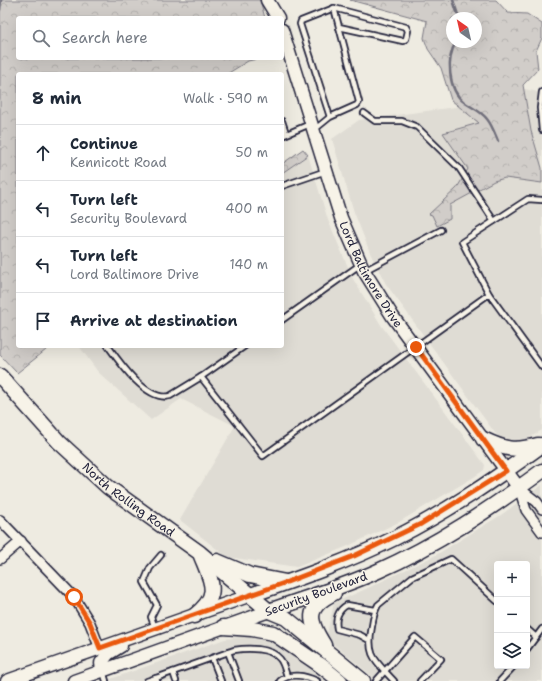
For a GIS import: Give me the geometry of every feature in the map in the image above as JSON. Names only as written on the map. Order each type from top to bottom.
[{"type":"main road","points":[[267,0],[277,16]]},
{"type":"main road","points":[[277,16],[278,0]]},
{"type":"main road","name":"Lord Baltimore Drive","points":[[284,36],[341,218],[363,268],[393,317],[519,488]]},
{"type":"main road","name":"North Rolling Road","points":[[0,376],[37,419],[86,468],[108,487],[200,554],[251,595],[269,611],[276,627],[329,663],[363,681]]},
{"type":"main road","points":[[483,439],[509,450],[524,449],[542,445]]},
{"type":"main road","name":"Security Boulevard","points":[[8,681],[194,616],[354,556],[396,537],[449,507],[506,471],[542,445]]},
{"type":"main road","name":"Security Boulevard","points":[[74,681],[104,675],[223,627],[377,572],[461,527],[542,471]]},
{"type":"main road","points":[[200,554],[250,575],[287,582]]},
{"type":"main road","points":[[194,616],[205,608],[212,596],[212,585],[200,554]]},
{"type":"main road","points":[[329,663],[313,626],[312,613],[328,596],[377,572]]},
{"type":"main road","points":[[223,627],[252,629],[273,633],[329,663]]},
{"type":"main road","points":[[104,675],[101,663],[108,654],[151,631]]},
{"type":"main road","name":"North Rolling Road","points":[[329,663],[340,681]]},
{"type":"street","name":"Lord Baltimore Drive","points":[[519,488],[537,502],[542,509]]},
{"type":"street","name":"Lord Baltimore Drive","points":[[519,488],[526,510],[542,532]]},
{"type":"street","points":[[0,520],[21,540],[74,597],[90,623],[100,648]]},
{"type":"street","points":[[0,559],[21,540]]},
{"type":"lane","points":[[330,117],[300,24],[301,21],[334,8],[406,27],[408,31],[406,39],[403,41],[339,27]]},
{"type":"lane","points":[[284,135],[313,127],[330,117],[357,105],[359,102],[334,8]]},
{"type":"lane","points":[[542,92],[540,108],[542,130]]},
{"type":"lane","points":[[364,113],[375,121],[402,121],[417,127],[459,168],[494,221]]},
{"type":"lane","points":[[284,185],[326,170]]},
{"type":"lane","points":[[542,200],[528,199],[462,242],[488,294],[542,367]]},
{"type":"lane","points":[[284,319],[363,268],[440,230]]},
{"type":"lane","points":[[201,377],[263,456],[488,294]]},
{"type":"lane","points":[[109,348],[124,368],[158,396],[170,396],[201,377],[242,348]]},
{"type":"lane","points":[[151,631],[151,617],[157,605],[144,582],[150,568],[161,555]]},
{"type":"lane","points":[[394,681],[371,654],[369,640],[375,610],[384,600],[412,577],[451,559],[494,599]]},
{"type":"lane","points":[[369,640],[360,635],[337,629],[336,622],[340,609],[346,605],[375,610]]},
{"type":"lane","points":[[530,645],[542,630]]},
{"type":"lane","points":[[530,632],[536,638]]},
{"type":"lane","points":[[376,681],[415,637],[440,659],[420,681]]},
{"type":"lane","points":[[147,681],[228,652],[243,649],[273,654],[282,663],[287,676]]},
{"type":"lane","points":[[228,652],[239,681]]},
{"type":"lane","points":[[212,658],[221,681]]},
{"type":"lane","points":[[280,681],[287,676],[299,676],[317,681],[329,663]]},
{"type":"lane","points":[[500,681],[511,669]]},
{"type":"lane","points":[[173,672],[176,681]]},
{"type":"shaded area","points":[[516,87],[542,93],[542,430],[523,442],[512,442],[502,439],[495,433],[386,284],[371,255],[354,212],[332,139],[359,120],[508,100]]},
{"type":"shaded area","points":[[308,155],[328,220],[353,279],[381,325],[485,465],[484,470],[474,477],[399,522],[348,546],[297,567],[227,557],[180,520],[235,426],[181,399],[151,420],[98,372],[80,348],[284,348],[284,172]]},
{"type":"shaded area","points":[[542,485],[542,681],[378,681],[326,638],[334,603],[436,555],[501,515]]},
{"type":"shaded area","points":[[251,636],[274,642],[287,648],[326,681],[105,681],[225,639]]},
{"type":"green space","points":[[0,0],[260,0],[264,16],[16,16],[16,60],[252,60],[230,72],[16,72],[16,348],[48,348],[17,373],[0,355]]},
{"type":"green space","points":[[350,0],[496,0],[508,13],[527,14],[542,24],[542,38],[536,51],[538,69],[523,85],[531,131],[542,168],[542,183],[505,178],[494,181],[450,205],[450,219],[437,226],[432,215],[429,214],[457,188],[468,169],[443,133],[479,123],[451,100],[441,68],[428,49],[424,38],[427,21]]},
{"type":"green space","points":[[303,149],[308,155],[284,172],[284,163]]},
{"type":"waterway","points":[[0,10],[1,0]]},
{"type":"waterway","points":[[453,0],[457,12]]},
{"type":"waterway","points":[[453,48],[451,56],[450,74],[455,90],[464,102],[485,116],[498,141]]},
{"type":"route","points":[[74,597],[90,623],[100,648],[194,616],[354,556],[421,524],[506,471],[416,347]]}]
